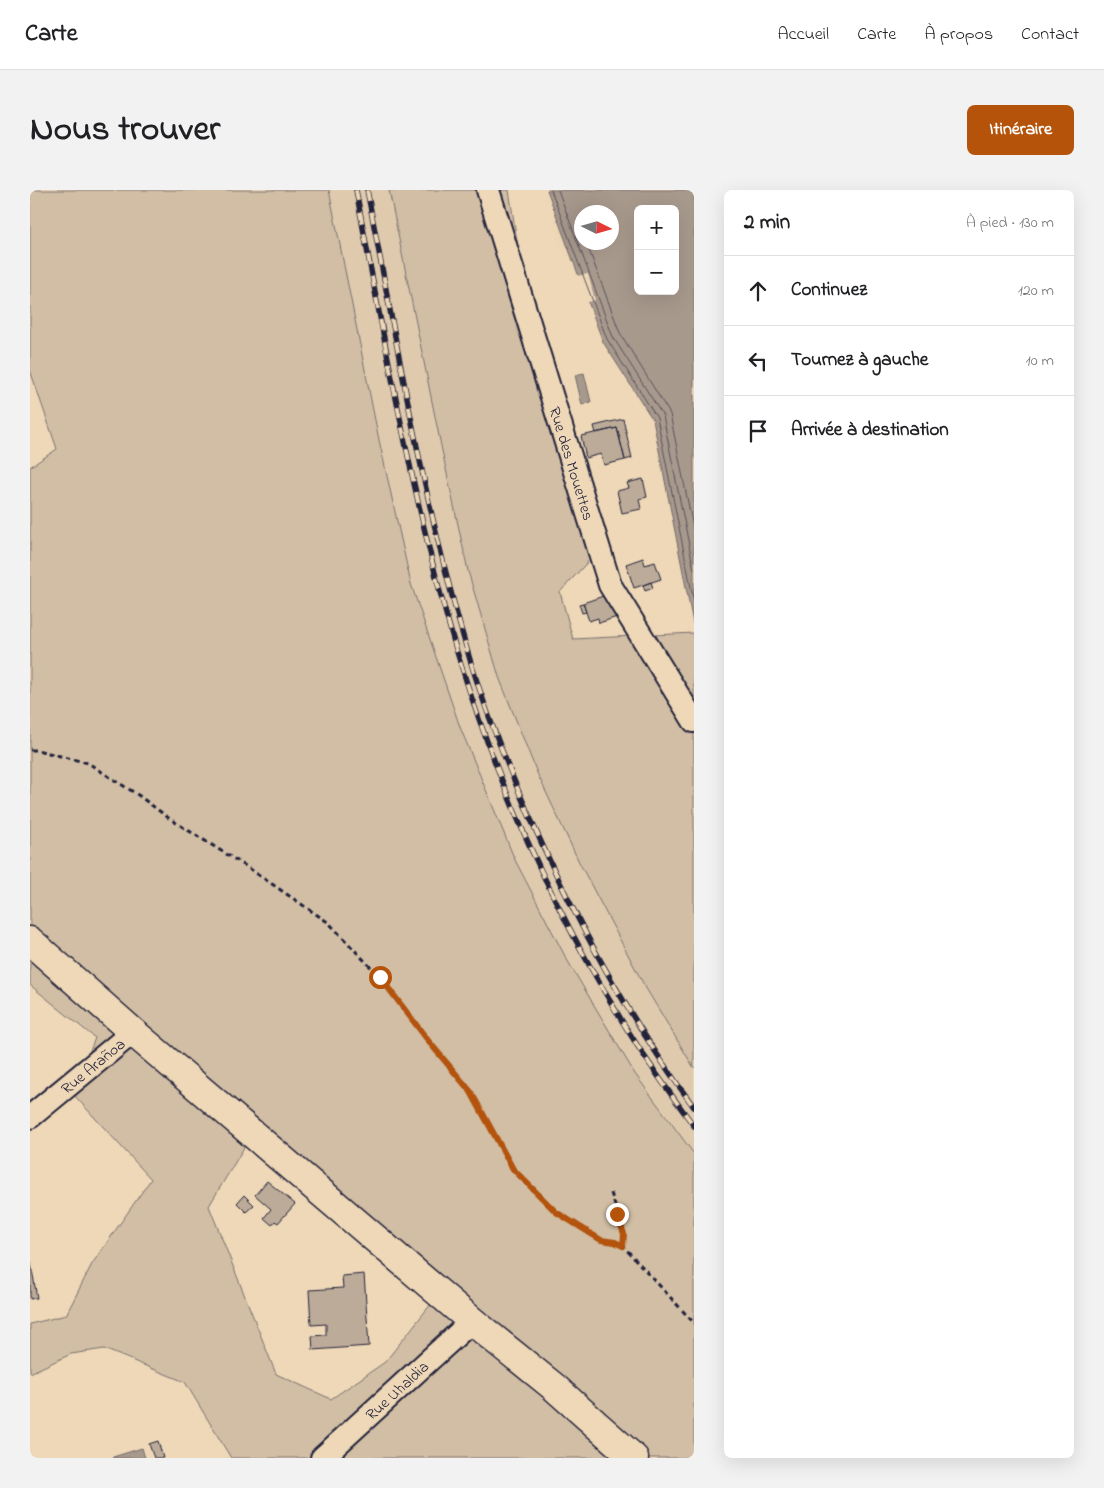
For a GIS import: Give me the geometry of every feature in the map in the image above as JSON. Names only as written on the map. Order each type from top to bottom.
[{"type":"main road","points":[[30,941],[132,1032],[472,1321],[554,1387],[634,1458]]},
{"type":"street","name":"Rue des Mouettes","points":[[488,190],[610,585],[694,721]]},
{"type":"street","name":"Rue Arañoa","points":[[30,1117],[132,1032]]},
{"type":"street","name":"Rue Uhaldia","points":[[322,1458],[472,1321]]},
{"type":"path","points":[[30,750],[37,750],[88,763],[138,795],[170,819],[247,866],[329,923],[380,977],[430,1043],[471,1092],[513,1169],[556,1212],[601,1240],[615,1242],[623,1246],[694,1323]]},
{"type":"path","points":[[611,1193],[624,1234],[623,1246]]},
{"type":"shaded area","points":[[30,190],[329,190],[379,440],[411,584],[460,727],[515,860],[566,958],[635,1074],[694,1154],[694,1458],[231,1458],[185,1382],[104,1349],[71,1354],[30,1373],[30,1324],[66,1315],[92,1264],[151,1179],[73,1094],[95,1038],[30,985],[30,467],[57,449],[30,370]],"holes":[[[246,1144],[431,1304],[385,1362],[331,1399],[276,1374],[209,1206]]]},
{"type":"shaded area","points":[[329,190],[389,190],[468,571],[499,677],[537,773],[580,864],[644,985],[694,1068],[694,1154],[635,1074],[566,958],[515,860],[460,727],[411,584],[379,440]]},
{"type":"shaded area","points":[[389,190],[509,190],[539,381],[594,555],[560,592],[573,639],[694,633],[694,1068],[644,985],[580,864],[537,773],[499,677],[468,571]]},
{"type":"water","points":[[547,190],[694,190],[694,628],[653,420],[603,342]]},
{"type":"water","points":[[584,373],[591,402],[582,405],[575,375]]},
{"type":"water","points":[[142,1448],[145,1458],[113,1457]]},
{"type":"pier","points":[[588,274],[595,300],[586,303],[576,276]]},
{"type":"building","points":[[623,419],[632,458],[625,460],[617,428],[596,433],[594,426]]},
{"type":"building","points":[[617,428],[625,460],[604,465],[601,454],[586,458],[581,436]]},
{"type":"building","points":[[643,479],[647,497],[639,499],[641,509],[622,513],[617,491],[629,488],[627,483]]},
{"type":"building","points":[[643,558],[645,565],[655,562],[661,579],[634,588],[626,564]]},
{"type":"building","points":[[651,582],[653,588],[645,591],[643,585]]},
{"type":"building","points":[[609,594],[617,617],[599,623],[598,618],[589,621],[583,603]]},
{"type":"building","points":[[583,603],[586,612],[582,613],[579,604]]},
{"type":"building","points":[[267,1181],[295,1204],[278,1223],[275,1221],[272,1225],[264,1218],[271,1209],[255,1195]]},
{"type":"building","points":[[244,1195],[254,1205],[246,1212],[237,1203]]},
{"type":"building","points":[[30,1258],[37,1298],[30,1299]]},
{"type":"building","points":[[364,1274],[369,1346],[313,1350],[312,1336],[326,1335],[326,1324],[311,1325],[309,1290],[343,1288],[342,1276]]},
{"type":"building","points":[[158,1441],[163,1458],[154,1458],[149,1444]]},
{"type":"railway","points":[[356,190],[422,519],[449,626],[479,718],[516,816],[585,958],[639,1048],[694,1126]]},
{"type":"railway","points":[[367,190],[413,428],[439,546],[454,605],[485,706],[528,812],[589,939],[649,1042],[694,1107]]},
{"type":"route","points":[[380,977],[430,1043],[471,1092],[513,1169],[543,1200],[556,1212],[601,1240],[615,1242],[623,1246],[624,1234],[617,1214]]}]
